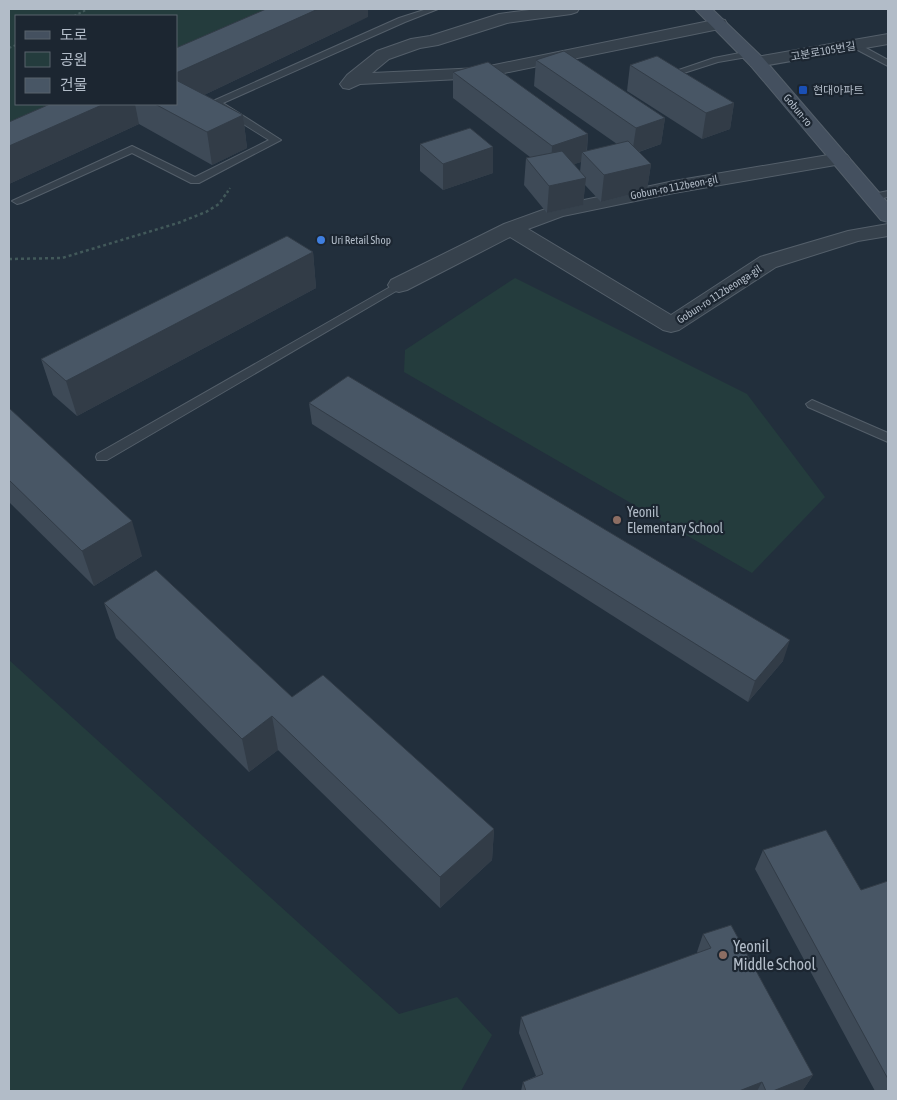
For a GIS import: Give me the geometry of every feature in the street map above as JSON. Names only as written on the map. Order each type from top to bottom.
[{"type":"main road","name":"Gobun-ro","points":[[703,9],[754,58],[840,159],[880,195],[888,216]]},
{"type":"street","points":[[342,94],[352,79],[384,55],[417,43],[432,41],[505,18],[570,9]]},
{"type":"street","points":[[352,79],[425,77],[480,72],[719,24]]},
{"type":"street","name":"고분로105번길","points":[[754,58],[888,39]]},
{"type":"street","name":"Gobun-ro 112beon-gil","points":[[399,285],[512,228],[558,211],[654,191],[840,159]]},
{"type":"street","name":"Gobun-ro 112beonga-gil","points":[[512,228],[671,325],[768,262],[855,234],[888,230]]},
{"type":"lane","points":[[17,201],[132,149],[195,181],[276,140],[216,103],[402,20],[434,9]]},
{"type":"lane","points":[[855,45],[888,63]]},
{"type":"lane","points":[[665,76],[717,60],[754,58]]},
{"type":"lane","points":[[102,457],[399,285]]},
{"type":"lane","points":[[812,404],[888,438]]},
{"type":"path","points":[[76,15],[88,9]]},
{"type":"path","points":[[9,259],[45,259],[77,255],[195,217],[219,204],[240,175],[235,161]]},
{"type":"green space","points":[[9,9],[299,9],[178,61],[178,15],[15,15],[15,105],[79,105],[9,135]]},
{"type":"green space","points":[[515,278],[747,394],[825,497],[752,573],[404,372],[405,350]]},
{"type":"green space","points":[[9,660],[399,1014],[457,997],[492,1035],[461,1091],[9,1091]]},
{"type":"building","points":[[266,9],[318,9],[178,72],[178,47]]},
{"type":"building","points":[[564,51],[665,118],[636,128],[536,60]]},
{"type":"building","points":[[657,56],[734,103],[706,113],[630,65]]},
{"type":"building","points":[[488,62],[588,134],[552,146],[453,72]]},
{"type":"building","points":[[178,81],[243,115],[207,132],[157,105],[178,105]]},
{"type":"building","points":[[48,105],[102,105],[9,146],[9,122]]},
{"type":"building","points":[[470,128],[493,147],[443,164],[420,144]]},
{"type":"building","points":[[628,141],[651,164],[604,175],[582,152]]},
{"type":"building","points":[[562,151],[586,178],[549,186],[526,158]]},
{"type":"building","points":[[287,236],[313,252],[66,381],[41,359]]},
{"type":"building","points":[[348,376],[790,640],[755,681],[309,403]]},
{"type":"building","points":[[9,408],[132,521],[82,551],[9,480]]},
{"type":"building","points":[[156,570],[292,697],[323,675],[494,829],[440,877],[272,716],[242,739],[104,603]]},
{"type":"building","points":[[826,830],[861,890],[888,881],[888,1079],[763,850]]},
{"type":"building","points":[[731,925],[813,1075],[773,1091],[766,1091],[762,1082],[739,1091],[526,1091],[523,1082],[543,1074],[521,1017],[711,948],[703,934]]},
{"type":"place","name":"현대아파트","points":[[803,90]]},
{"type":"place","name":"Uri Retail Shop","points":[[321,240]]},
{"type":"place","name":"Yeonil Elementary School","points":[[617,520]]},
{"type":"place","name":"Yeonil Middle School","points":[[723,955]]}]
